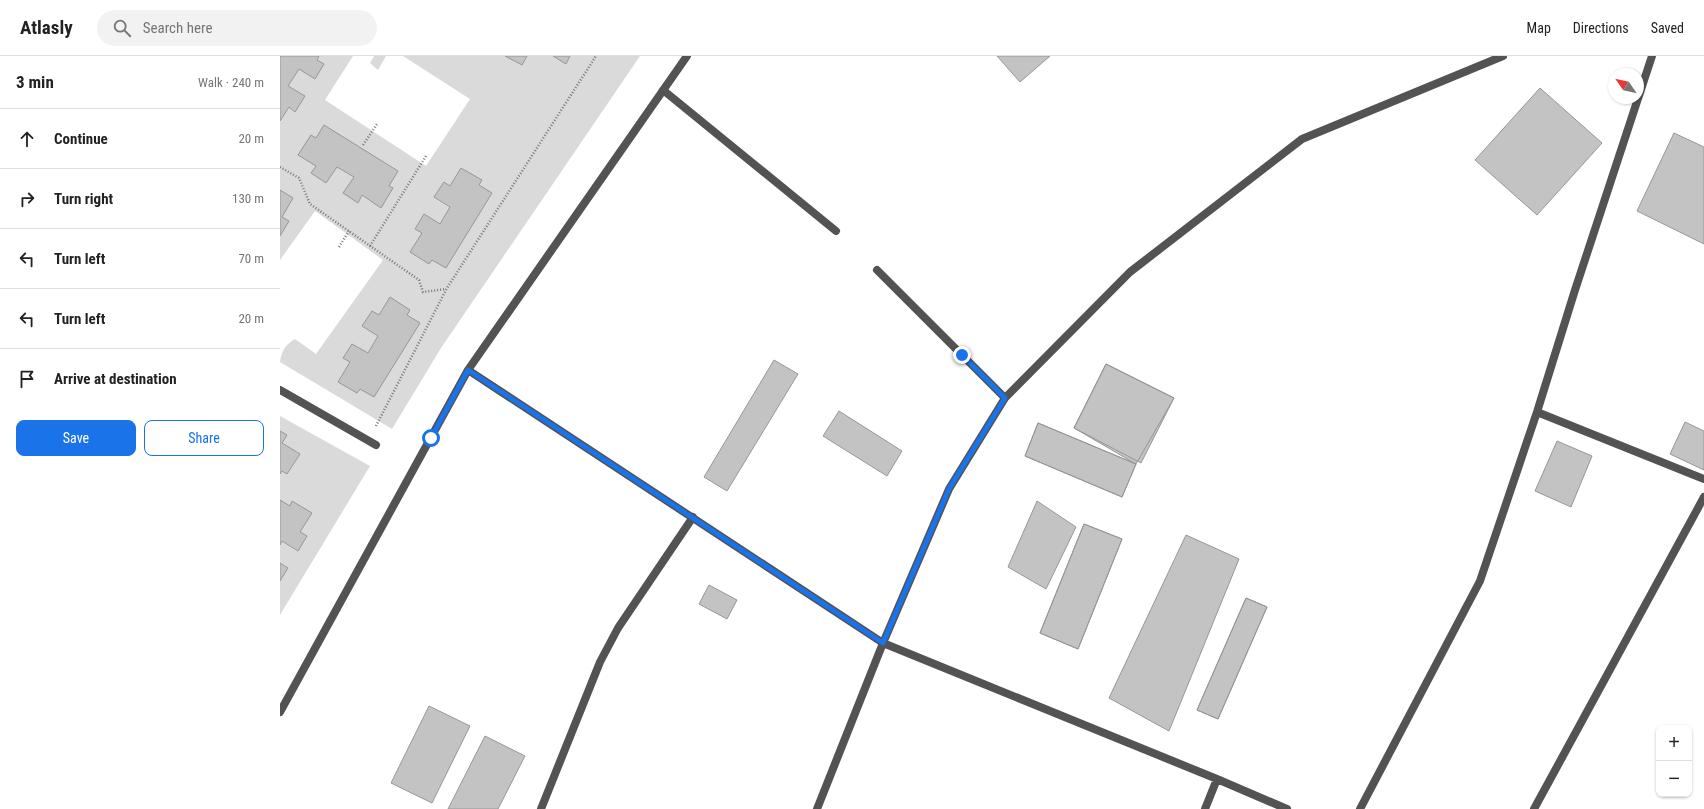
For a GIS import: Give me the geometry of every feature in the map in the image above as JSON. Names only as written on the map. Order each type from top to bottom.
[{"type":"street","points":[[280,712],[468,370],[687,56]]},
{"type":"street","points":[[817,809],[883,643],[949,489],[1005,398],[1130,272],[1302,140],[1503,56]]},
{"type":"street","points":[[1360,809],[1480,581],[1537,412],[1575,290],[1652,56]]},
{"type":"street","points":[[663,90],[836,231]]},
{"type":"street","points":[[877,270],[1005,398]]},
{"type":"street","points":[[468,370],[883,643],[1287,809]]},
{"type":"street","points":[[280,390],[376,446]]},
{"type":"street","points":[[1537,412],[1704,479]]},
{"type":"street","points":[[1534,809],[1704,497]]},
{"type":"street","points":[[542,809],[600,662],[618,628],[693,518]]},
{"type":"street","points":[[1205,809],[1217,779]]},
{"type":"path","points":[[368,441],[447,288],[596,56]]},
{"type":"path","points":[[364,145],[377,124]]},
{"type":"path","points":[[370,246],[426,156]]},
{"type":"path","points":[[280,167],[299,178],[310,204],[419,280],[423,292],[447,288]]},
{"type":"path","points":[[339,247],[349,231]]},
{"type":"shaded area","points":[[280,56],[353,56],[325,100],[426,166],[470,99],[403,56],[640,56],[441,348],[392,429],[280,362],[284,348],[295,339],[316,354],[383,260],[315,211],[280,260]]},
{"type":"shaded area","points":[[374,56],[386,56],[378,70],[370,63]]},
{"type":"shaded area","points":[[280,416],[370,466],[280,615]]},
{"type":"building","points":[[280,56],[319,56],[317,60],[324,64],[315,79],[299,69],[288,86],[305,96],[295,112],[289,107],[280,121]]},
{"type":"building","points":[[505,56],[527,56],[522,65]]},
{"type":"building","points":[[553,56],[570,56],[566,64]]},
{"type":"building","points":[[997,56],[1050,56],[1020,82]]},
{"type":"building","points":[[1540,88],[1602,143],[1537,215],[1475,160]]},
{"type":"building","points":[[324,125],[398,171],[389,186],[393,188],[381,208],[362,195],[358,203],[343,193],[354,177],[337,167],[326,183],[311,173],[316,166],[298,155],[311,135],[316,138]]},
{"type":"building","points":[[1674,133],[1704,147],[1704,244],[1637,211]]},
{"type":"building","points":[[461,168],[482,180],[479,185],[492,193],[446,268],[432,260],[429,264],[410,252],[422,233],[415,229],[424,214],[440,224],[450,207],[434,197],[444,182],[450,186]]},
{"type":"building","points":[[280,190],[293,198],[282,217],[289,221],[280,236]]},
{"type":"building","points":[[390,297],[410,310],[407,315],[420,323],[374,397],[360,389],[357,393],[338,382],[350,362],[343,358],[352,344],[368,353],[378,336],[362,326],[372,311],[379,315]]},
{"type":"building","points":[[774,360],[798,374],[727,491],[704,477]]},
{"type":"building","points":[[1106,364],[1174,398],[1141,463],[1074,428]]},
{"type":"building","points":[[1106,364],[1174,398],[1136,464],[1074,428]]},
{"type":"building","points":[[839,411],[902,451],[887,476],[823,436]]},
{"type":"building","points":[[1685,422],[1704,431],[1704,470],[1670,454]]},
{"type":"building","points":[[1038,423],[1136,464],[1122,497],[1025,456]]},
{"type":"building","points":[[1038,423],[1136,464],[1122,497],[1025,456]]},
{"type":"building","points":[[280,431],[287,435],[282,443],[300,454],[287,474],[282,471],[280,474]]},
{"type":"building","points":[[1557,441],[1592,456],[1571,507],[1535,491]]},
{"type":"building","points":[[280,500],[290,506],[292,501],[312,513],[300,532],[307,536],[298,551],[282,541],[280,545]]},
{"type":"building","points":[[1037,501],[1076,527],[1046,589],[1008,567]]},
{"type":"building","points":[[1084,524],[1122,539],[1078,649],[1040,633]]},
{"type":"building","points":[[1084,524],[1122,539],[1078,649],[1040,633]]},
{"type":"building","points":[[1186,535],[1239,559],[1169,731],[1109,698]]},
{"type":"building","points":[[280,563],[288,568],[280,581]]},
{"type":"building","points":[[709,585],[737,600],[727,619],[699,604]]},
{"type":"building","points":[[1246,598],[1267,607],[1218,719],[1197,710]]},
{"type":"building","points":[[1246,598],[1267,607],[1218,719],[1197,710]]},
{"type":"building","points":[[429,706],[470,726],[432,803],[391,783]]},
{"type":"building","points":[[485,736],[525,756],[498,809],[448,809]]},
{"type":"route","points":[[431,438],[468,370],[883,643],[949,489],[1005,398],[962,355]]}]
